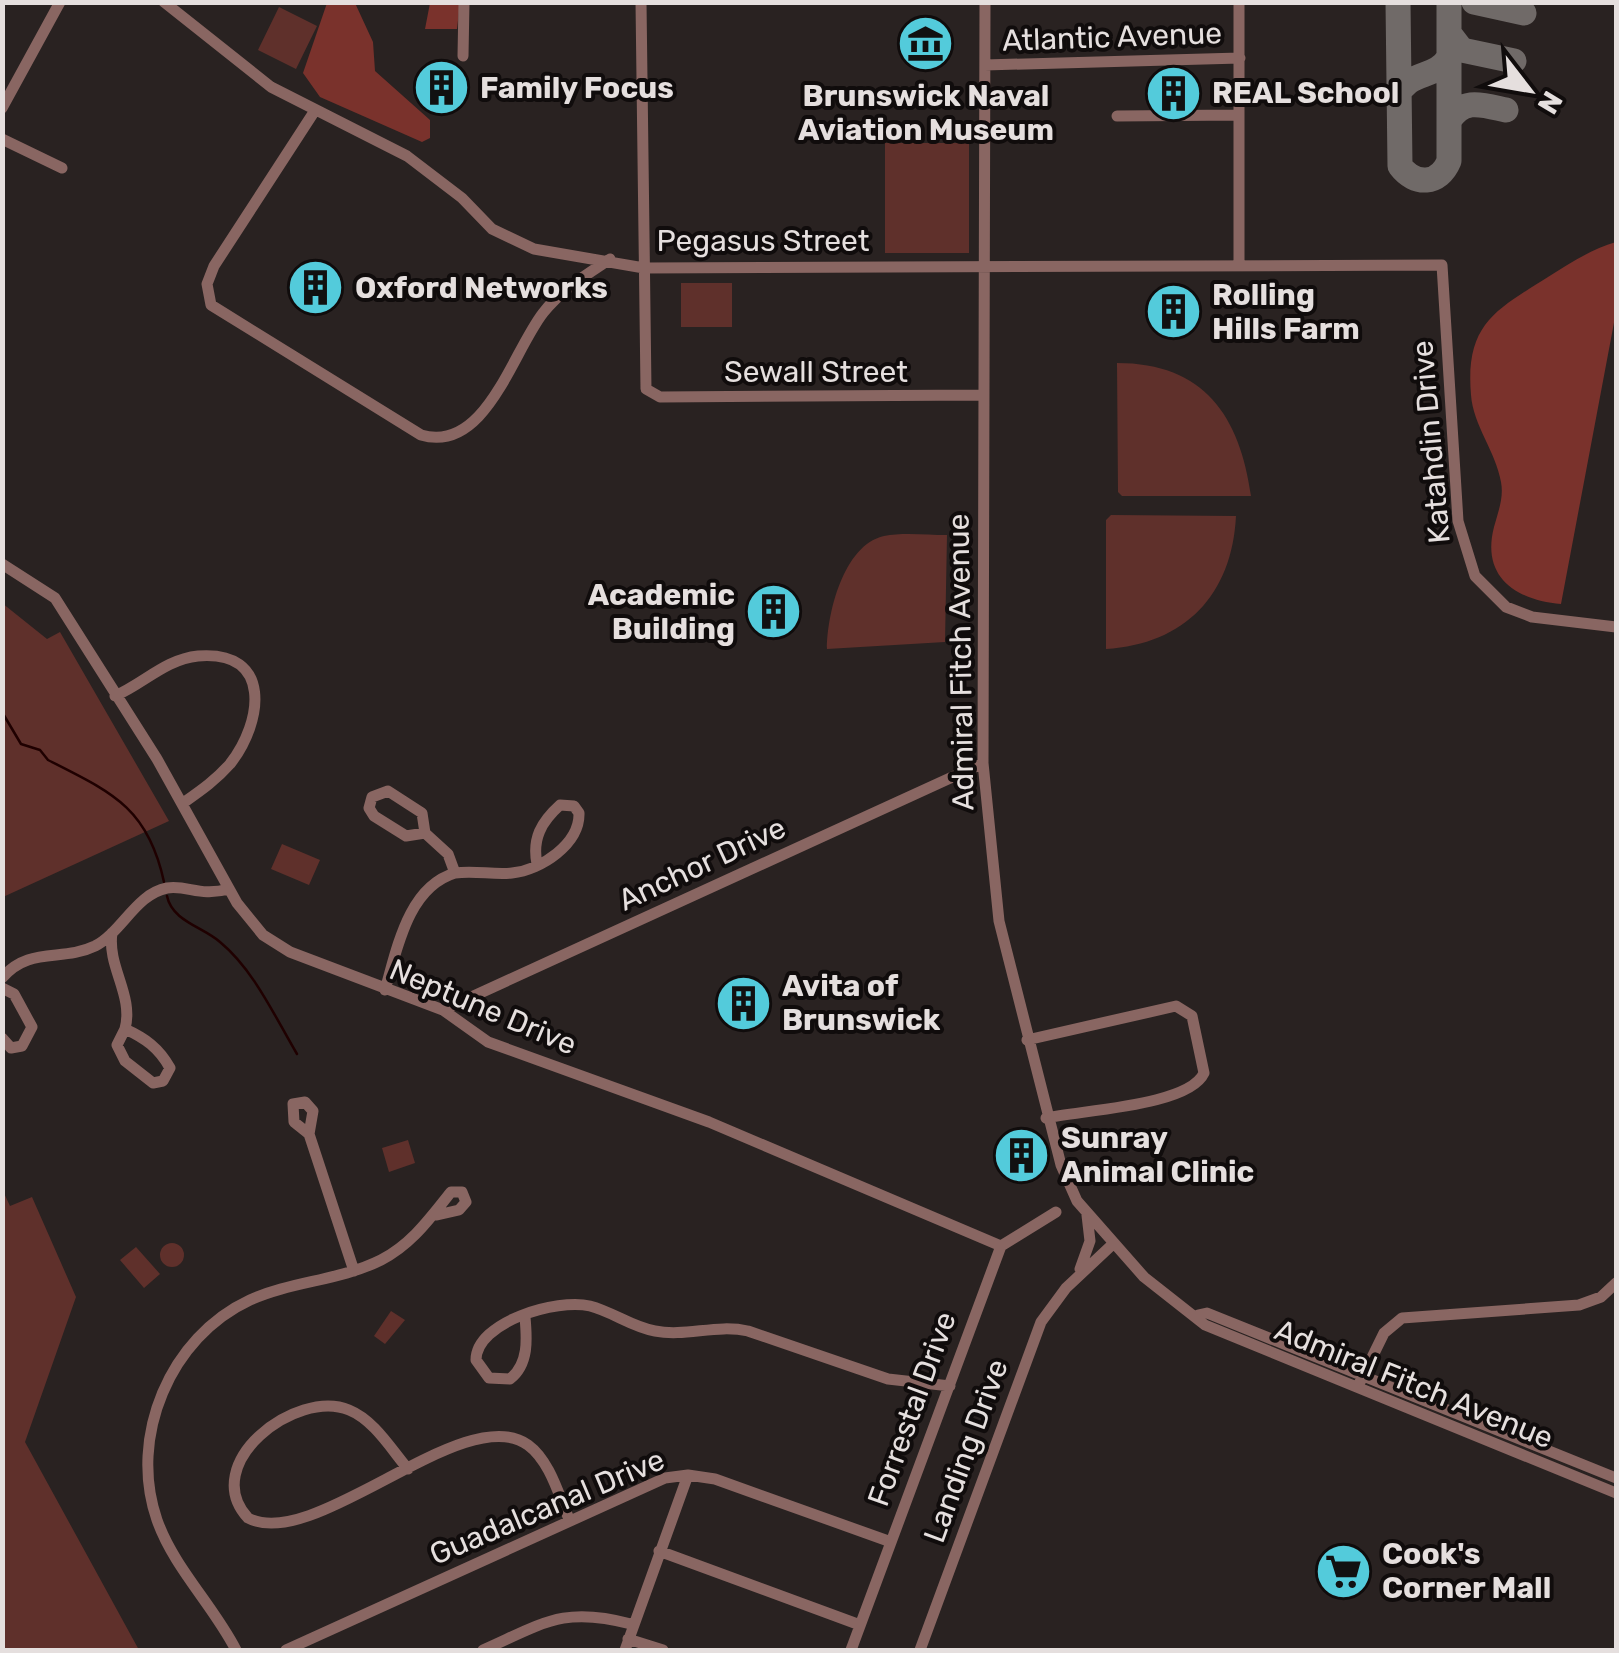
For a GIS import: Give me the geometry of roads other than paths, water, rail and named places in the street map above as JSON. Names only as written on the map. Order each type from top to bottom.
[{"type":"street","points":[[2,108],[60,2]]},
{"type":"street","name":"Pegasus Street","points":[[164,2],[270,87],[407,156],[462,198],[492,229],[534,250],[610,259],[644,268],[1442,265]]},
{"type":"street","points":[[463,56],[464,2]]},
{"type":"street","points":[[642,2],[644,268]]},
{"type":"street","name":"Admiral Fitch Avenue","points":[[984,2],[983,763],[999,921],[1026,1040],[1061,1166],[1086,1211],[1114,1244],[1144,1277],[1198,1315],[1205,1325],[1616,1492]]},
{"type":"street","points":[[1239,265],[1240,2]]},
{"type":"street","name":"Atlantic Avenue","points":[[985,65],[1240,58]]},
{"type":"street","points":[[314,112],[214,266],[207,284],[211,305],[421,435],[442,439],[471,426],[545,310],[575,282],[610,259]]},
{"type":"street","points":[[1116,116],[1238,116]]},
{"type":"street","points":[[2,139],[62,168]]},
{"type":"street","name":"Katahdin Drive","points":[[1442,265],[1458,521],[1475,576],[1506,606],[1532,617],[1616,627]]},
{"type":"street","name":"Sewall Street","points":[[644,268],[644,382],[660,397],[983,395]]},
{"type":"street","name":"Neptune Drive","points":[[2,564],[55,598],[182,802],[228,890],[263,936],[290,952],[443,1010],[488,1042],[709,1122],[1000,1246]]},
{"type":"street","points":[[116,696],[158,670],[198,656],[230,660],[250,675],[257,691],[253,719],[242,745],[212,783],[182,802]]},
{"type":"street","name":"Anchor Drive","points":[[443,1010],[983,763]]},
{"type":"street","points":[[425,832],[406,836],[374,816],[370,808],[372,797],[388,792],[422,812],[425,832],[448,854],[455,873]]},
{"type":"street","points":[[385,990],[419,898],[433,884],[455,873],[513,873],[537,864],[556,856],[578,824],[580,813],[574,806],[560,804],[549,816],[534,840],[537,864]]},
{"type":"street","points":[[2,978],[28,958],[80,952],[112,933],[153,894],[168,888],[198,894],[228,890]]},
{"type":"street","points":[[112,933],[112,958],[129,1014],[117,1045],[141,1076],[153,1083],[163,1081],[170,1068],[166,1060],[148,1040],[124,1029]]},
{"type":"street","points":[[2,988],[14,994],[32,1028],[30,1038],[22,1046],[11,1048],[2,1038]]},
{"type":"street","points":[[1026,1040],[1176,1006],[1186,1008],[1192,1016],[1204,1073],[1192,1089],[1121,1107],[1046,1118]]},
{"type":"street","points":[[310,1134],[354,1270]]},
{"type":"street","name":"Landing Drive","points":[[1076,1278],[1090,1241],[1086,1211]]},
{"type":"street","points":[[1000,1246],[1056,1212]]},
{"type":"street","points":[[236,1650],[168,1547],[156,1518],[147,1455],[151,1423],[177,1364],[220,1317],[277,1290],[354,1270],[388,1256],[437,1216]]},
{"type":"street","name":"Landing Drive","points":[[920,1650],[1033,1340],[1052,1305],[1114,1244]]},
{"type":"street","name":"Forrestal Drive","points":[[852,1650],[1000,1246]]},
{"type":"street","points":[[1357,1388],[1384,1333],[1402,1318],[1578,1305],[1601,1297],[1616,1283]]},
{"type":"street","points":[[525,1317],[527,1338],[519,1372],[510,1379],[489,1378],[476,1360],[480,1340],[496,1326],[525,1317],[578,1304],[658,1332],[724,1326],[888,1379],[950,1386]]},
{"type":"street","name":"Admiral Fitch Avenue","points":[[1198,1315],[1208,1312],[1616,1478]]},
{"type":"street","points":[[408,1469],[357,1413],[337,1406],[316,1406],[269,1430],[245,1451],[235,1469],[233,1490],[248,1518],[280,1524],[408,1469],[484,1436],[506,1435],[525,1443],[540,1458],[569,1520]]},
{"type":"street","points":[[663,1650],[626,1645],[688,1474]]},
{"type":"street","name":"Guadalcanal Drive","points":[[286,1650],[653,1482],[688,1474],[715,1479],[891,1542]]},
{"type":"street","points":[[659,1551],[860,1625]]},
{"type":"street","points":[[483,1650],[566,1616],[588,1614],[631,1624]]},
{"type":"waterway","points":[[2,712],[21,744],[40,750],[48,760],[124,805],[148,836],[164,882]]},
{"type":"waterway","points":[[167,896],[181,918],[220,942],[243,966],[297,1054]]},
{"type":"place","name":"Brunswick Naval Aviation Museum","points":[[926,43]]},
{"type":"place","name":"Family Focus","points":[[441,88]]},
{"type":"place","name":"REAL School","points":[[1173,93]]},
{"type":"place","name":"Oxford Networks","points":[[316,288]]},
{"type":"place","name":"Rolling Hills Farm","points":[[1173,312]]},
{"type":"place","name":"Academic Building","points":[[774,612]]},
{"type":"place","name":"Avita of Brunswick","points":[[743,1003]]},
{"type":"place","name":"Sunray Animal Clinic","points":[[1022,1155]]},
{"type":"place","name":"Cook's Corner Mall","points":[[1343,1571]]}]
